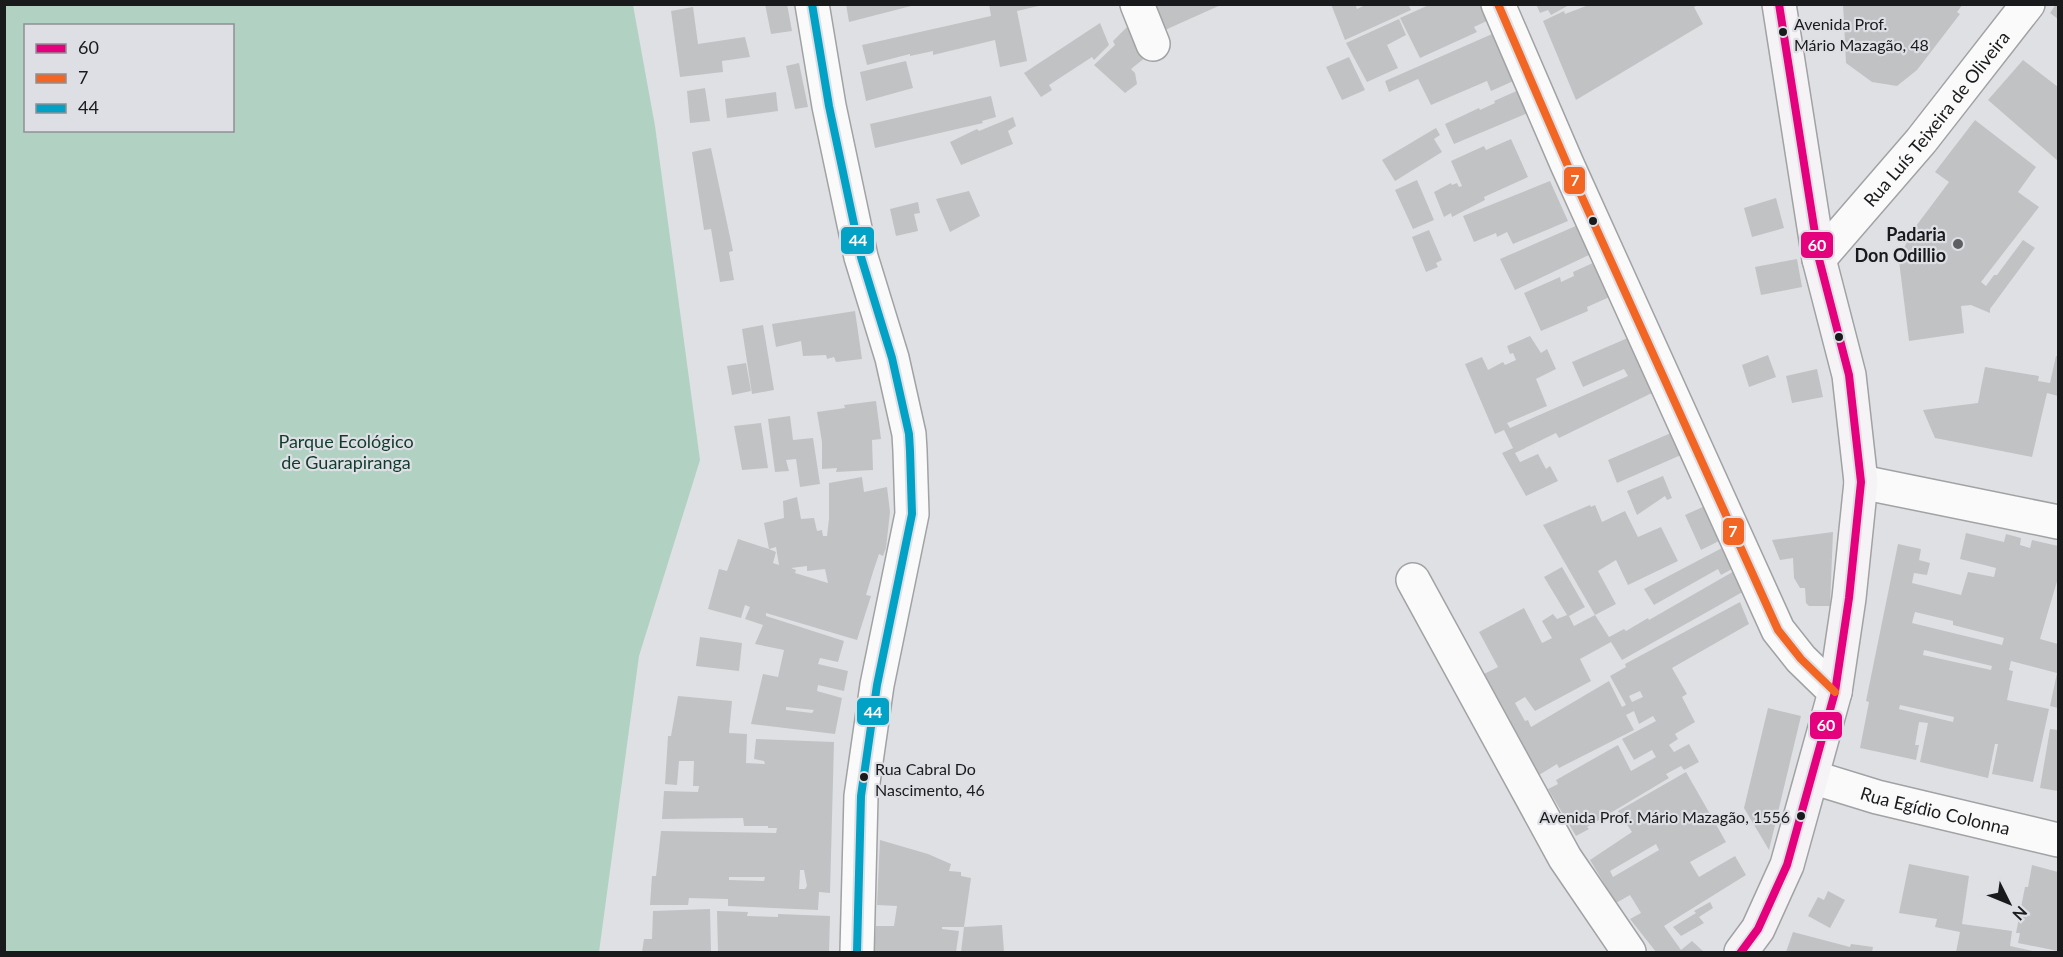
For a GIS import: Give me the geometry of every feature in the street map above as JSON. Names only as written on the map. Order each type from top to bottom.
[{"type":"street","points":[[812,4],[829,106],[861,257],[892,358],[909,434],[910,451],[912,514],[877,686],[861,796],[858,952]]},
{"type":"street","points":[[1137,4],[1153,44]]},
{"type":"street","points":[[1498,4],[1567,164],[1778,630],[1801,659],[1835,692]]},
{"type":"street","points":[[1741,952],[1758,929],[1787,865],[1835,692],[1849,598],[1861,482],[1849,375],[1819,260],[1779,4]]},
{"type":"street","name":"Rua Luís Teixeira de Oliveira","points":[[1819,260],[1921,141],[2028,4]]},
{"type":"street","points":[[1861,482],[2058,522]]},
{"type":"street","points":[[1413,580],[1565,858],[1629,952]]},
{"type":"street","name":"Rua Egídio Colonna","points":[[1812,777],[1877,797],[2058,840]]},
{"type":"green space","name":"Parque Ecológico de Guarapiranga","points":[[5,4],[633,5],[655,126],[700,460],[639,656],[599,952],[5,952]]},
{"type":"building","points":[[765,4],[787,4],[792,31],[771,34]]},
{"type":"building","points":[[846,4],[915,4],[915,5],[849,22]]},
{"type":"building","points":[[989,4],[1047,4],[1017,11],[1027,61],[1000,67],[995,40],[933,55],[933,51],[910,56],[910,54],[867,65],[862,45],[991,16]]},
{"type":"building","points":[[1156,4],[1223,4],[1165,30],[1151,7]]},
{"type":"building","points":[[1331,4],[1355,4],[1357,9],[1367,4],[1408,4],[1411,10],[1345,40]]},
{"type":"building","points":[[1431,4],[1487,4],[1493,18],[1474,27],[1477,32],[1420,58],[1400,18]]},
{"type":"building","points":[[1536,4],[1571,4],[1551,15],[1548,10],[1540,13]]},
{"type":"building","points":[[1585,4],[1700,4],[1694,7],[1703,24],[1576,100],[1543,21],[1564,11],[1565,14],[1586,6]]},
{"type":"building","points":[[1843,4],[1963,4],[1957,12],[1960,14],[1917,70],[1897,86],[1872,82],[1846,63]]},
{"type":"building","points":[[2058,4],[2058,19],[2050,13]]},
{"type":"building","points":[[693,7],[698,44],[745,37],[750,57],[722,61],[723,72],[680,77],[671,11]]},
{"type":"building","points":[[1399,19],[1406,35],[1387,45],[1398,68],[1367,82],[1346,43]]},
{"type":"building","points":[[1100,23],[1109,45],[1094,60],[1092,57],[1049,85],[1052,90],[1041,97],[1024,73]]},
{"type":"building","points":[[1127,27],[1146,57],[1131,69],[1135,73],[1137,84],[1125,93],[1094,65],[1115,45],[1113,41]]},
{"type":"building","points":[[1499,31],[1520,78],[1491,91],[1487,81],[1431,105],[1418,79],[1389,92],[1385,81]]},
{"type":"building","points":[[1349,57],[1365,90],[1342,100],[1326,67]]},
{"type":"building","points":[[2023,60],[2058,87],[2058,161],[1988,100]]},
{"type":"building","points":[[906,61],[913,88],[866,101],[860,72]]},
{"type":"building","points":[[799,63],[808,107],[795,109],[786,66]]},
{"type":"building","points":[[1530,85],[1540,108],[1454,144],[1445,124],[1479,108],[1480,110]]},
{"type":"building","points":[[705,88],[710,121],[690,123],[687,91]]},
{"type":"building","points":[[776,92],[778,111],[727,118],[725,99]]},
{"type":"building","points":[[991,96],[996,117],[982,121],[983,123],[875,148],[870,124]]},
{"type":"building","points":[[1013,117],[1016,126],[1008,131],[1013,144],[961,165],[950,142],[977,129],[979,131]]},
{"type":"building","points":[[1975,120],[2036,167],[2018,192],[2039,207],[1981,282],[1986,286],[1994,275],[1997,275],[2023,240],[2035,248],[1990,309],[1990,313],[1971,305],[1961,306],[1964,333],[1909,341],[1899,261],[1910,234],[1949,182],[1935,172]]},
{"type":"building","points":[[1436,128],[1440,135],[1434,139],[1442,152],[1395,181],[1382,160]]},
{"type":"building","points":[[1511,139],[1528,177],[1484,197],[1485,200],[1452,217],[1451,213],[1444,217],[1434,192],[1451,183],[1462,186],[1451,161],[1484,146],[1486,150]]},
{"type":"building","points":[[711,148],[733,251],[729,252],[734,280],[720,282],[711,229],[704,230],[692,152]]},
{"type":"building","points":[[1417,180],[1434,220],[1413,229],[1395,190]]},
{"type":"building","points":[[1550,181],[1568,221],[1513,244],[1507,232],[1497,237],[1496,233],[1474,242],[1463,216]]},
{"type":"building","points":[[969,191],[980,216],[950,232],[936,199]]},
{"type":"building","points":[[1776,198],[1784,228],[1752,237],[1744,208]]},
{"type":"building","points":[[918,202],[920,213],[914,214],[918,231],[896,236],[890,209]]},
{"type":"building","points":[[1578,225],[1591,254],[1515,290],[1500,259]]},
{"type":"building","points":[[1429,230],[1442,260],[1436,263],[1438,267],[1426,272],[1412,237]]},
{"type":"building","points":[[1797,259],[1802,287],[1761,295],[1755,267]]},
{"type":"building","points":[[1595,262],[1614,295],[1587,307],[1588,311],[1541,331],[1524,293],[1560,277],[1561,282],[1574,276],[1573,272]]},
{"type":"building","points":[[855,311],[862,359],[836,362],[834,357],[827,359],[826,355],[803,356],[801,341],[776,347],[772,324]]},
{"type":"building","points":[[763,325],[774,390],[752,394],[742,329]]},
{"type":"building","points":[[1530,336],[1541,353],[1547,349],[1556,369],[1536,379],[1547,406],[1507,423],[1510,428],[1628,376],[1624,369],[1583,387],[1572,362],[1630,337],[1654,392],[1559,438],[1556,433],[1515,453],[1520,462],[1538,454],[1546,469],[1550,466],[1558,481],[1526,496],[1502,453],[1513,448],[1504,430],[1495,434],[1465,364],[1482,357],[1488,370],[1503,362],[1505,365],[1516,360],[1513,353],[1510,354],[1507,346]]},
{"type":"building","points":[[1768,355],[1776,377],[1749,387],[1742,365]]},
{"type":"building","points":[[2056,356],[2058,356],[2058,396],[2047,393],[2032,457],[1935,438],[1923,410],[1978,403],[1985,367],[2039,376],[2038,381],[2050,383]]},
{"type":"building","points":[[746,363],[751,391],[732,395],[727,366]]},
{"type":"building","points":[[1817,369],[1823,397],[1792,403],[1786,376]]},
{"type":"building","points":[[876,401],[881,439],[872,440],[873,470],[836,472],[837,468],[822,469],[822,442],[817,412],[845,408],[844,405]]},
{"type":"building","points":[[790,416],[793,440],[813,438],[820,484],[800,487],[796,459],[786,460],[789,471],[775,472],[768,419]]},
{"type":"building","points":[[761,423],[768,468],[742,470],[734,426]]},
{"type":"building","points":[[1671,433],[1681,455],[1617,483],[1608,460]]},
{"type":"building","points":[[1663,476],[1672,498],[1667,500],[1665,496],[1637,515],[1627,491]]},
{"type":"building","points":[[862,477],[864,492],[887,487],[890,512],[886,548],[883,556],[879,554],[873,572],[866,595],[871,596],[857,640],[766,613],[766,616],[844,641],[838,662],[820,658],[818,664],[848,671],[844,691],[818,685],[817,691],[842,698],[835,734],[751,724],[763,674],[778,677],[784,650],[755,644],[763,625],[745,619],[750,607],[745,605],[741,618],[708,609],[719,569],[727,571],[738,539],[769,549],[764,523],[784,518],[783,501],[797,497],[801,519],[814,518],[817,531],[822,530],[823,536],[827,536],[829,483]],"holes":[[[776,547],[779,565],[773,563],[776,552],[769,549]],[[807,566],[807,571],[825,569],[828,583],[795,573],[796,570],[791,568]],[[786,707],[814,710],[812,713],[786,710]]]},
{"type":"building","points":[[1590,505],[1591,507],[1595,505],[1602,522],[1625,511],[1638,537],[1661,527],[1678,561],[1628,585],[1616,560],[1598,571],[1616,604],[1595,615],[1543,525]]},
{"type":"building","points":[[1705,506],[1721,540],[1701,550],[1685,515]]},
{"type":"building","points":[[1833,532],[1830,606],[1809,606],[1806,603],[1805,588],[1800,588],[1794,578],[1793,558],[1780,560],[1772,540]]},
{"type":"building","points":[[1966,533],[2004,542],[2006,534],[2021,538],[2020,545],[2030,548],[2032,540],[2058,546],[2058,578],[2040,639],[2058,644],[2058,708],[2050,706],[2057,673],[2011,661],[2009,670],[2013,671],[2007,700],[2049,709],[2033,782],[1992,774],[1998,744],[1995,744],[1988,778],[1920,762],[1928,723],[1919,722],[1915,745],[1919,745],[1916,760],[1860,748],[1869,702],[1866,701],[1898,544],[1921,549],[1919,560],[1930,563],[1927,575],[1914,573],[1912,583],[1961,595],[1968,572],[1994,577],[1996,568],[1960,559]],"holes":[[[1915,612],[1953,621],[1953,625],[2004,638],[2002,645],[1912,623]],[[1924,650],[1992,666],[1991,670],[1923,655]],[[1900,705],[1954,717],[1953,722],[1899,709]]]},
{"type":"building","points":[[1722,548],[1732,569],[1721,575],[1718,569],[1654,605],[1644,589]]},
{"type":"building","points":[[1562,567],[1585,607],[1569,616],[1574,626],[1595,615],[1609,637],[1624,629],[1626,631],[1648,618],[1649,620],[1736,570],[1746,590],[1622,660],[1611,642],[1580,659],[1591,681],[1535,711],[1525,697],[1515,703],[1531,727],[1609,681],[1622,707],[1626,705],[1610,676],[1626,667],[1625,664],[1740,602],[1749,624],[1672,668],[1687,694],[1682,697],[1695,722],[1675,734],[1678,739],[1669,745],[1674,752],[1689,744],[1699,762],[1684,770],[1681,766],[1666,774],[1669,778],[1587,827],[1589,829],[1576,836],[1548,789],[1558,784],[1556,780],[1618,745],[1631,771],[1656,757],[1652,750],[1634,760],[1622,739],[1656,721],[1653,716],[1639,724],[1634,711],[1626,715],[1634,730],[1559,768],[1557,764],[1539,775],[1480,676],[1498,667],[1479,632],[1524,608],[1542,643],[1552,638],[1542,621],[1553,614],[1557,619],[1567,615],[1544,577]],"holes":[[[1640,691],[1643,697],[1632,702],[1629,696]]]},
{"type":"building","points":[[700,637],[742,643],[739,671],[696,666]]},
{"type":"building","points":[[678,696],[732,701],[729,733],[747,734],[746,763],[765,764],[764,761],[754,759],[756,739],[834,742],[830,893],[819,892],[818,910],[728,906],[728,899],[689,898],[688,905],[650,905],[652,876],[656,876],[661,831],[776,833],[777,828],[744,826],[743,818],[662,819],[664,791],[698,792],[699,786],[693,786],[694,761],[679,761],[677,785],[665,784],[668,736],[671,736]],"holes":[[[800,870],[804,870],[807,886],[805,889],[799,889]],[[729,877],[765,877],[764,881],[729,880]]]},
{"type":"building","points":[[1768,708],[1801,716],[1769,850],[1744,808]]},
{"type":"building","points":[[2050,729],[2058,730],[2058,791],[2040,788]]},
{"type":"building","points":[[1686,772],[1726,842],[1690,862],[1699,877],[1735,856],[1746,875],[1664,926],[1681,950],[1692,941],[1704,952],[1656,952],[1630,919],[1641,913],[1630,895],[1616,903],[1590,860],[1632,832],[1618,811]],"holes":[[[1656,844],[1659,850],[1613,877],[1610,871]]]},
{"type":"building","points":[[880,840],[928,854],[951,864],[949,871],[961,872],[961,876],[971,878],[964,927],[942,927],[942,929],[959,931],[956,952],[874,952],[876,926],[894,926],[897,906],[877,905]]},
{"type":"building","points":[[1909,864],[1969,876],[1962,924],[2012,931],[2010,946],[2037,952],[1956,952],[1960,932],[1935,927],[1937,919],[1899,913]]},
{"type":"building","points":[[2032,865],[2058,872],[2058,951],[2018,943],[2020,933],[2016,933]]},
{"type":"building","points":[[1828,891],[1845,900],[1830,928],[1808,916],[1818,897],[1824,900]]},
{"type":"building","points":[[1710,902],[1713,908],[1699,917],[1704,923],[1681,936],[1673,927]]},
{"type":"building","points":[[710,909],[711,952],[642,952],[644,939],[652,939],[653,911]]},
{"type":"building","points":[[717,911],[748,912],[747,916],[778,917],[778,914],[830,916],[829,952],[718,952]]},
{"type":"building","points":[[1002,925],[1004,952],[961,952],[964,927]]},
{"type":"building","points":[[1793,932],[1850,947],[1851,944],[1873,947],[1872,952],[1786,952]]},
{"type":"transit line","name":"44","points":[[812,4],[829,106],[861,257],[892,358],[909,434],[910,451],[912,514],[877,685],[861,796],[857,952]]},
{"type":"transit line","name":"7","points":[[1498,4],[1567,164],[1778,630],[1801,659],[1835,692]]},
{"type":"transit line","name":"60","points":[[1741,952],[1758,929],[1787,865],[1835,692],[1849,598],[1861,482],[1849,375],[1819,259],[1779,4]]},
{"type":"place","name":"Avenida Prof. Mário Mazagão, 48","points":[[1783,32]]},
{"type":"place","name":"Padaria Don Odillio","points":[[1958,244]]},
{"type":"place","name":"Rua Cabral Do Nascimento, 46","points":[[864,777]]},
{"type":"place","name":"Avenida Prof. Mário Mazagão, 1556","points":[[1801,816]]}]
